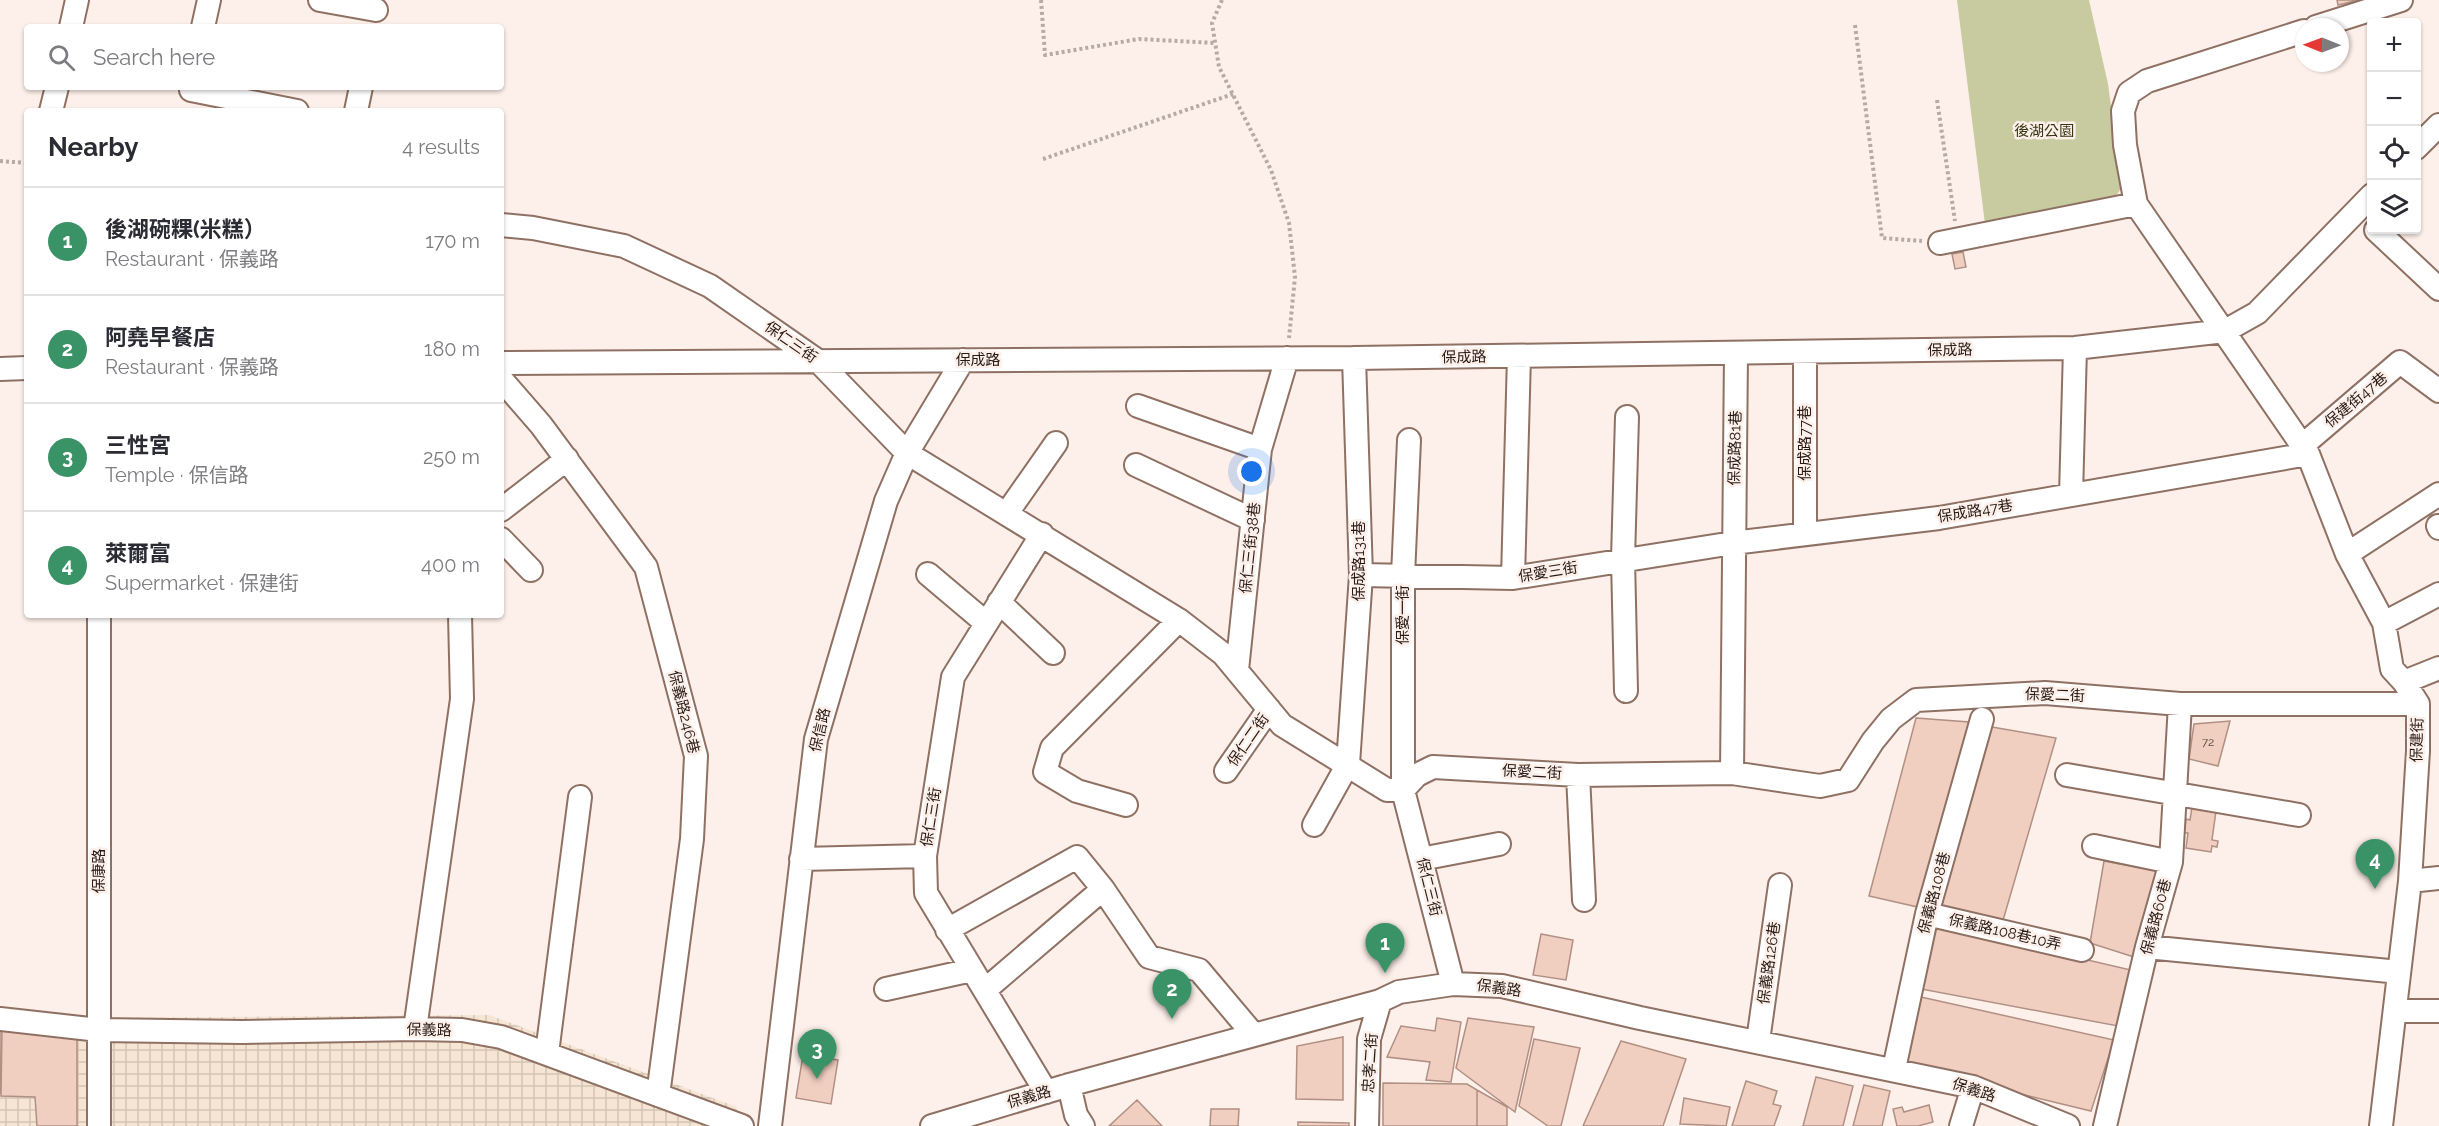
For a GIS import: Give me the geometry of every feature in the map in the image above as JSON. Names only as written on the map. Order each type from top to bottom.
[{"type":"street","points":[[72,24],[77,0]]},
{"type":"street","points":[[204,24],[209,0]]},
{"type":"street","points":[[320,0],[376,12]]},
{"type":"street","points":[[2344,18],[2401,0]]},
{"type":"street","points":[[1949,241],[2136,204],[2125,145],[2123,111],[2128,93],[2147,81],[2295,34]]},
{"type":"street","points":[[52,108],[56,90]]},
{"type":"street","points":[[357,108],[360,90]]},
{"type":"street","points":[[190,96],[276,108]]},
{"type":"street","points":[[2421,143],[2439,125]]},
{"type":"street","name":"保建街","points":[[2136,204],[2305,450],[2347,554],[2384,623],[2392,669],[2404,682],[2418,704],[2429,749],[2410,881],[2381,1126]]},
{"type":"street","name":"保成路","points":[[504,363],[1354,358],[2075,348],[2225,331],[2256,313],[2366,210]]},
{"type":"street","name":"保仁三街","points":[[504,225],[533,228],[624,246],[710,286],[818,361],[906,453],[1042,534],[1179,620],[1223,654],[1282,725],[1348,764]]},
{"type":"street","points":[[2380,234],[2439,290]]},
{"type":"street","points":[[2072,495],[2075,348]]},
{"type":"street","name":"保成路77巷","points":[[1805,352],[1805,534]]},
{"type":"street","name":"保成路81巷","points":[[1733,543],[1736,353]]},
{"type":"street","points":[[1513,578],[1519,356]]},
{"type":"street","name":"保仁三街38巷","points":[[1237,670],[1260,450],[1287,358]]},
{"type":"street","name":"保成路131巷","points":[[1348,764],[1361,575],[1354,358]]},
{"type":"street","name":"保信路","points":[[770,1126],[816,739],[886,501],[906,453],[963,360]]},
{"type":"street","name":"保建街47巷","points":[[2305,450],[2400,362],[2439,391]]},
{"type":"street","points":[[0,369],[24,368]]},
{"type":"street","name":"保義路246巷","points":[[504,382],[541,425],[646,567],[696,756],[692,839],[658,1095]]},
{"type":"street","points":[[1138,405],[1260,450]]},
{"type":"street","points":[[1626,691],[1623,559],[1627,417]]},
{"type":"street","name":"保愛一街","points":[[1404,790],[1403,576],[1409,440]]},
{"type":"street","points":[[1006,513],[1056,442]]},
{"type":"street","name":"保成路47巷","points":[[1733,543],[1939,518],[2305,450]]},
{"type":"street","points":[[504,508],[567,459]]},
{"type":"street","points":[[1136,465],[1253,520]]},
{"type":"street","points":[[2347,554],[2439,494]]},
{"type":"street","name":"保仁三街","points":[[1042,534],[953,677],[925,856],[926,893],[1046,1092]]},
{"type":"street","points":[[504,542],[531,570]]},
{"type":"street","points":[[1732,773],[1733,543]]},
{"type":"street","name":"保愛三街","points":[[1361,575],[1513,578],[1733,543]]},
{"type":"street","points":[[928,574],[986,623]]},
{"type":"street","points":[[2384,623],[2439,594]]},
{"type":"street","points":[[999,602],[1053,653]]},
{"type":"street","name":"保康路","points":[[99,618],[99,1126]]},
{"type":"street","points":[[415,1029],[462,699],[460,618]]},
{"type":"street","points":[[1126,805],[1077,791],[1045,772],[1052,748],[1179,620]]},
{"type":"street","points":[[2404,682],[2439,668]]},
{"type":"street","name":"保愛二街","points":[[1404,790],[1417,776],[1433,767],[1578,775],[1732,773],[1820,786],[1848,780],[1873,741],[1891,719],[1916,700],[2045,693],[2180,704],[2418,704]]},
{"type":"street","name":"保義路60巷","points":[[2104,1126],[2147,947],[2171,862],[2180,704]]},
{"type":"street","name":"保仁二街","points":[[1226,771],[1269,709]]},
{"type":"street","name":"保義路108巷","points":[[1894,1069],[1927,914],[1982,719]]},
{"type":"street","points":[[1314,825],[1348,764],[1387,790],[1404,790]]},
{"type":"street","points":[[1578,775],[1584,900]]},
{"type":"street","points":[[2067,775],[2300,815]]},
{"type":"street","name":"保仁三街","points":[[1404,790],[1454,984]]},
{"type":"street","points":[[547,1053],[580,797]]},
{"type":"street","points":[[1422,859],[1499,844]]},
{"type":"street","points":[[2094,846],[2171,862]]},
{"type":"street","points":[[801,859],[925,856]]},
{"type":"street","points":[[947,930],[1077,857],[1103,889],[1149,957],[1199,970],[1253,1034]]},
{"type":"street","points":[[2410,881],[2439,878]]},
{"type":"street","name":"保義路126巷","points":[[1758,1041],[1780,885]]},
{"type":"street","points":[[985,990],[1103,889]]},
{"type":"street","name":"保義路108巷10弄","points":[[1927,914],[2082,950]]},
{"type":"street","points":[[2147,947],[2399,972]]},
{"type":"street","points":[[886,990],[972,970]]},
{"type":"street","name":"保義路","points":[[932,1126],[1069,1085],[1380,1000],[1399,992],[1454,984],[1502,987],[1973,1087],[2068,1126]]},
{"type":"street","name":"忠孝二街","points":[[1367,1126],[1369,1039],[1380,1000]]},
{"type":"street","points":[[2395,1011],[2439,1011]]},
{"type":"street","name":"保義路","points":[[0,1019],[99,1030],[242,1032],[462,1030],[501,1036],[742,1126]]},
{"type":"street","points":[[1069,1085],[1076,1115],[1083,1126]]},
{"type":"street","points":[[1961,1126],[1973,1087]]},
{"type":"path","points":[[1041,0],[1045,55],[1139,39],[1215,43]]},
{"type":"path","points":[[1222,0],[1212,23],[1219,67],[1271,170],[1289,223],[1294,277],[1287,358]]},
{"type":"path","points":[[1855,26],[1881,238],[1949,241],[1937,100]]},
{"type":"path","points":[[1043,159],[1233,94]]},
{"type":"path","points":[[0,161],[24,163]]},
{"type":"shaded area","points":[[0,1008],[74,1018],[489,1015],[737,1107],[734,1126],[0,1126]]},
{"type":"green space","name":"後湖公園","points":[[1957,0],[2089,0],[2108,84],[2122,187],[2114,199],[1985,224]]},
{"type":"building","points":[[2337,0],[2359,0],[2338,5]]},
{"type":"building","points":[[1963,252],[1966,267],[1955,269],[1952,254]]},
{"type":"building","points":[[1916,718],[1969,722],[1922,908],[1869,896]]},
{"type":"building","points":[[2230,721],[2218,766],[2189,759],[2194,724]]},
{"type":"building","points":[[1992,727],[2056,738],[2002,924],[1937,911]]},
{"type":"building","points":[[2192,807],[2216,811],[2212,840],[2218,841],[2217,847],[2212,846],[2211,852],[2186,848],[2188,833],[2184,833],[2186,819],[2190,820]]},
{"type":"building","points":[[2104,861],[2158,871],[2134,957],[2090,943]]},
{"type":"building","points":[[1934,924],[2135,971],[2118,1026],[1921,989]]},
{"type":"building","points":[[1541,934],[1573,940],[1566,980],[1533,975]]},
{"type":"building","points":[[1921,997],[2114,1040],[2091,1111],[1905,1066]]},
{"type":"building","points":[[1437,1018],[1461,1022],[1451,1082],[1426,1080],[1430,1062],[1387,1057],[1401,1026],[1435,1031]]},
{"type":"building","points":[[1468,1018],[1534,1027],[1515,1112],[1456,1068]]},
{"type":"building","points":[[0,1028],[2,1028],[1,1093],[0,1093]]},
{"type":"building","points":[[2,1028],[77,1030],[77,1126],[37,1126],[35,1097],[1,1096]]},
{"type":"building","points":[[1343,1037],[1343,1100],[1296,1099],[1297,1046]]},
{"type":"building","points":[[1534,1039],[1580,1048],[1561,1126],[1548,1126],[1519,1106]]},
{"type":"building","points":[[1621,1041],[1686,1059],[1663,1126],[1583,1126]]},
{"type":"building","points":[[803,1055],[838,1060],[831,1104],[796,1098]]},
{"type":"building","points":[[1816,1077],[1853,1086],[1843,1126],[1803,1126]]},
{"type":"building","points":[[1746,1081],[1777,1091],[1773,1104],[1781,1106],[1774,1126],[1732,1126]]},
{"type":"building","points":[[1383,1083],[1467,1084],[1477,1090],[1477,1126],[1383,1126]]},
{"type":"building","points":[[1864,1085],[1890,1091],[1882,1126],[1853,1126]]},
{"type":"building","points":[[1477,1090],[1507,1107],[1507,1126],[1477,1126]]},
{"type":"building","points":[[1684,1098],[1730,1107],[1726,1126],[1680,1124]]},
{"type":"building","points":[[1137,1100],[1162,1126],[1109,1126]]},
{"type":"building","points":[[1929,1105],[1933,1122],[1918,1126],[1897,1126],[1893,1109],[1902,1107],[1904,1112]]},
{"type":"building","points":[[1211,1109],[1239,1109],[1238,1126],[1210,1126]]},
{"type":"building","points":[[1298,1122],[1349,1123],[1349,1126],[1298,1126]]},
{"type":"place","name":"萊爾富","points":[[2375,889]]},
{"type":"place","name":"後湖碗粿(米糕）","points":[[1385,973]]},
{"type":"place","name":"阿堯早餐店","points":[[1172,1019]]},
{"type":"place","name":"三性宮","points":[[817,1079]]}]
